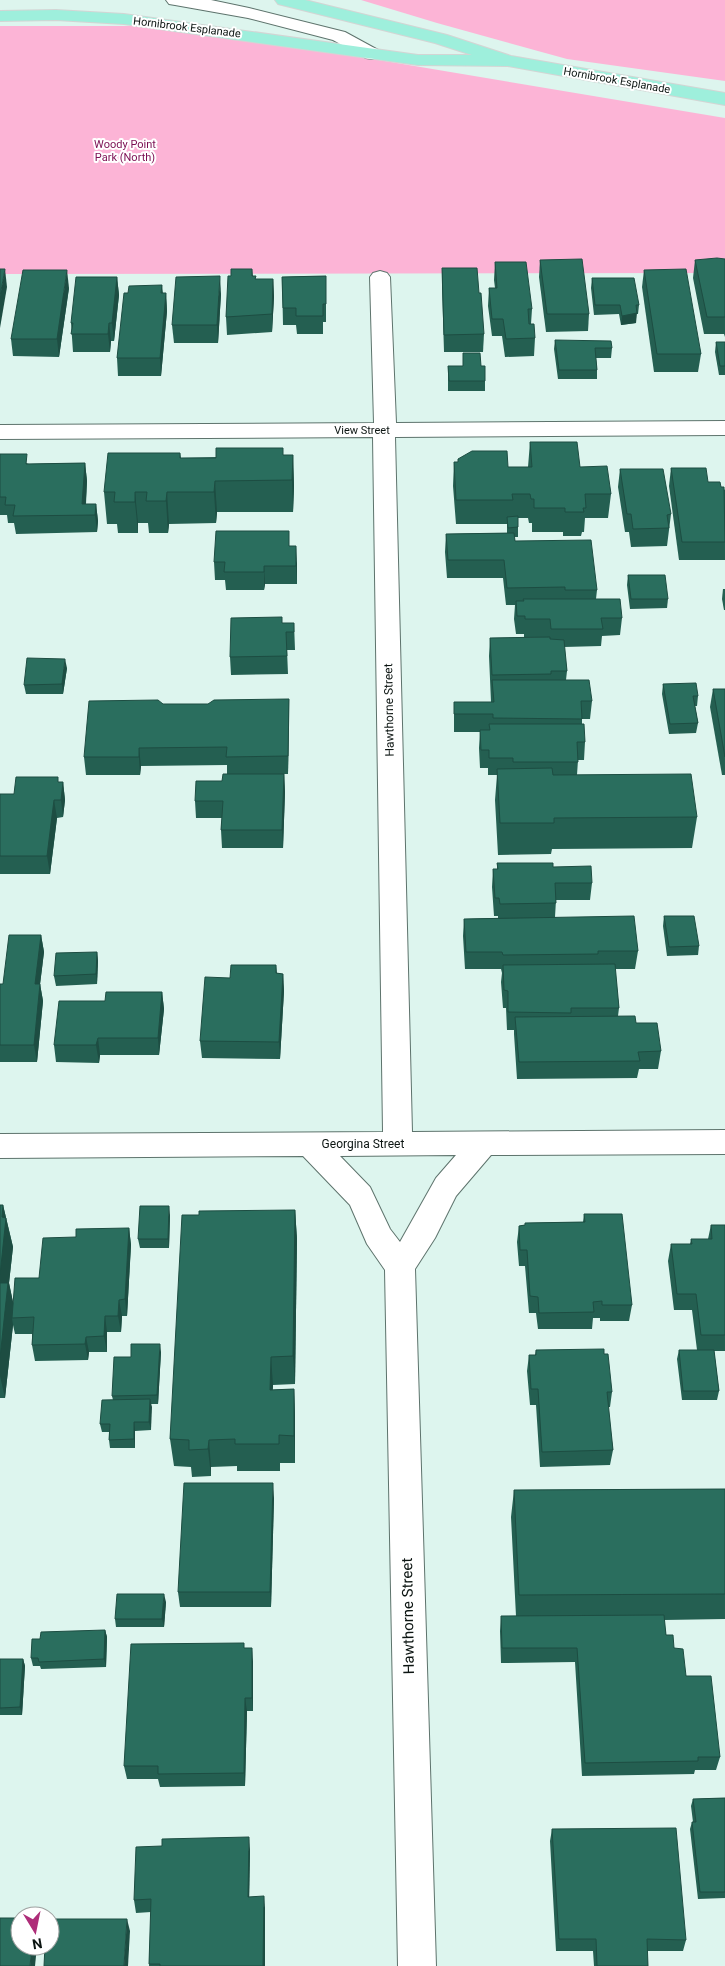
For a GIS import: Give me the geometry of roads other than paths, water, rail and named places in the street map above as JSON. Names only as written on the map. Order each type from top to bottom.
[{"type":"main road","name":"Hornibrook Esplanade","points":[[284,0],[303,2],[441,38],[508,61],[725,99]]},
{"type":"main road","name":"Hornibrook Esplanade","points":[[0,16],[56,15],[124,19],[418,60],[508,61]]},
{"type":"street","name":"Hornibrook Esplanade","points":[[175,0],[249,13],[339,36],[372,54]]},
{"type":"street","name":"Hawthorne Street","points":[[380,277],[385,430],[398,1144]]},
{"type":"street","name":"View Street","points":[[0,432],[725,428]]},
{"type":"street","name":"Georgina Street","points":[[0,1146],[725,1142]]},
{"type":"street","points":[[310,1144],[360,1196],[378,1235],[400,1267],[424,1229],[433,1208],[446,1187],[484,1143]]},
{"type":"street","name":"Hawthorne Street","points":[[400,1267],[417,1966]]},
{"type":"park label","name":"Woody Point Park (North)","points":[[125,150]]}]
